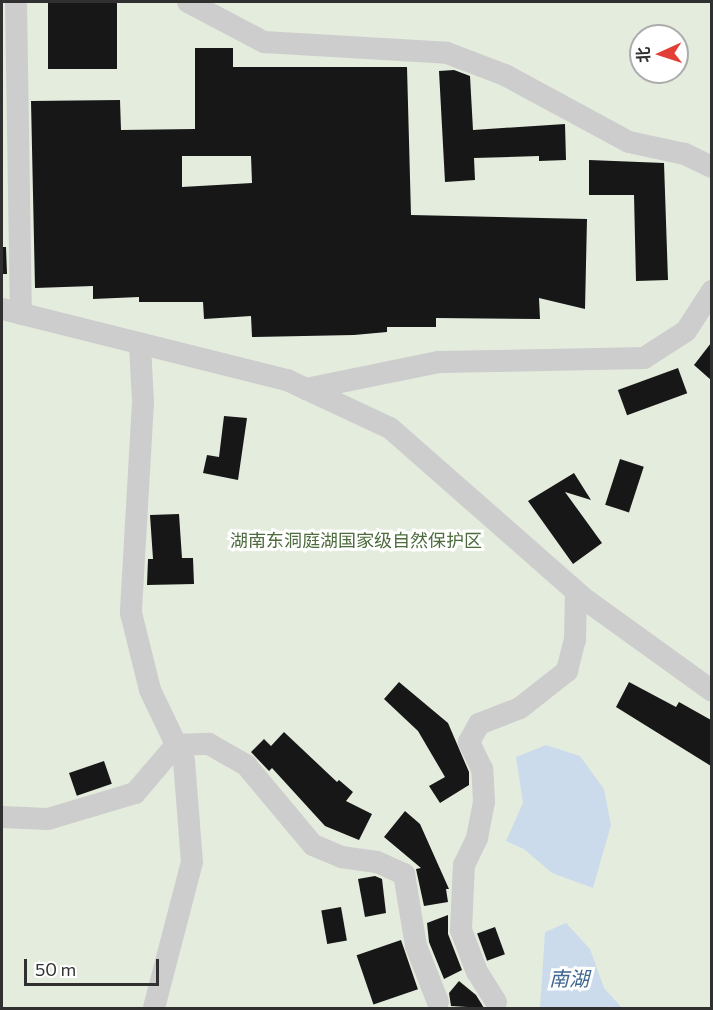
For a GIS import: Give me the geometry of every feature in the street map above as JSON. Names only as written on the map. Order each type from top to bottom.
[{"type":"street","points":[[16,2],[11,311],[140,346],[287,380],[390,428],[576,592],[711,691]]},
{"type":"street","points":[[188,2],[264,42],[447,53],[506,75],[629,142],[685,154],[711,167]]},
{"type":"street","points":[[306,389],[439,362],[644,358],[686,331],[711,291]]},
{"type":"street","points":[[140,346],[143,402],[131,613],[150,690],[184,761],[192,862],[154,1008]]},
{"type":"street","points":[[496,1002],[477,972],[461,930],[464,865],[477,838],[484,802],[482,769],[469,742],[479,724],[520,708],[567,671],[574,640],[576,592]]},
{"type":"street","points":[[2,817],[48,819],[135,793],[176,745],[208,744],[246,765],[313,845],[341,857],[377,862],[404,874],[416,946],[438,1002]]},
{"type":"green space","name":"湖南东洞庭湖国家级自然保护区","points":[[2,2],[711,2],[711,1008],[2,1008]]},
{"type":"water","points":[[546,745],[580,756],[604,789],[611,825],[593,888],[552,873],[524,849],[506,841],[523,803],[516,757]]},
{"type":"water","name":"南湖","points":[[566,923],[590,949],[604,988],[622,1008],[540,1008],[545,932]]},
{"type":"building","points":[[48,2],[117,2],[117,69],[48,69]]},
{"type":"building","points":[[195,48],[233,48],[233,67],[407,67],[411,215],[587,219],[585,309],[539,298],[540,319],[436,318],[436,327],[387,327],[387,332],[354,335],[252,337],[251,316],[204,319],[203,302],[139,302],[139,297],[93,299],[93,286],[35,288],[31,101],[120,100],[121,130],[195,129]],"holes":[[[182,156],[251,156],[252,183],[182,187]]]},
{"type":"building","points":[[454,70],[470,76],[473,130],[565,124],[566,160],[539,161],[539,156],[474,158],[475,180],[445,182],[439,71]]},
{"type":"building","points":[[589,160],[664,163],[668,280],[636,281],[634,195],[589,195]]},
{"type":"building","points":[[2,247],[6,247],[7,274],[2,274]]},
{"type":"building","points":[[711,343],[711,380],[694,365]]},
{"type":"building","points":[[678,368],[687,393],[627,415],[618,390]]},
{"type":"building","points":[[224,416],[247,418],[238,480],[203,473],[207,455],[219,457]]},
{"type":"building","points":[[620,459],[644,467],[629,512],[605,505]]},
{"type":"building","points":[[574,473],[591,500],[565,492],[602,543],[573,564],[528,501]]},
{"type":"building","points":[[179,514],[182,558],[193,558],[194,584],[147,585],[148,559],[153,559],[150,515]]},
{"type":"building","points":[[399,682],[448,723],[469,772],[469,785],[440,803],[429,786],[445,777],[418,731],[384,699]]},
{"type":"building","points":[[629,682],[676,707],[679,702],[711,720],[711,766],[616,707]]},
{"type":"building","points":[[284,732],[337,782],[339,780],[353,792],[346,801],[372,814],[359,840],[325,826],[272,768],[269,771],[251,752],[264,739],[271,746]]},
{"type":"building","points":[[104,761],[112,784],[77,796],[69,773]]},
{"type":"building","points":[[405,811],[420,824],[449,889],[446,889],[448,902],[424,906],[416,869],[421,868],[384,837]]},
{"type":"building","points":[[375,876],[382,879],[386,913],[365,917],[358,879]]},
{"type":"building","points":[[341,907],[347,940],[327,944],[321,910]]},
{"type":"building","points":[[448,915],[448,934],[462,970],[444,979],[429,942],[427,923]]},
{"type":"building","points":[[495,927],[505,954],[487,961],[477,933]]},
{"type":"building","points":[[401,940],[418,989],[373,1004],[357,955]]},
{"type":"building","points":[[459,981],[476,995],[484,1008],[451,1006],[449,993]]}]
